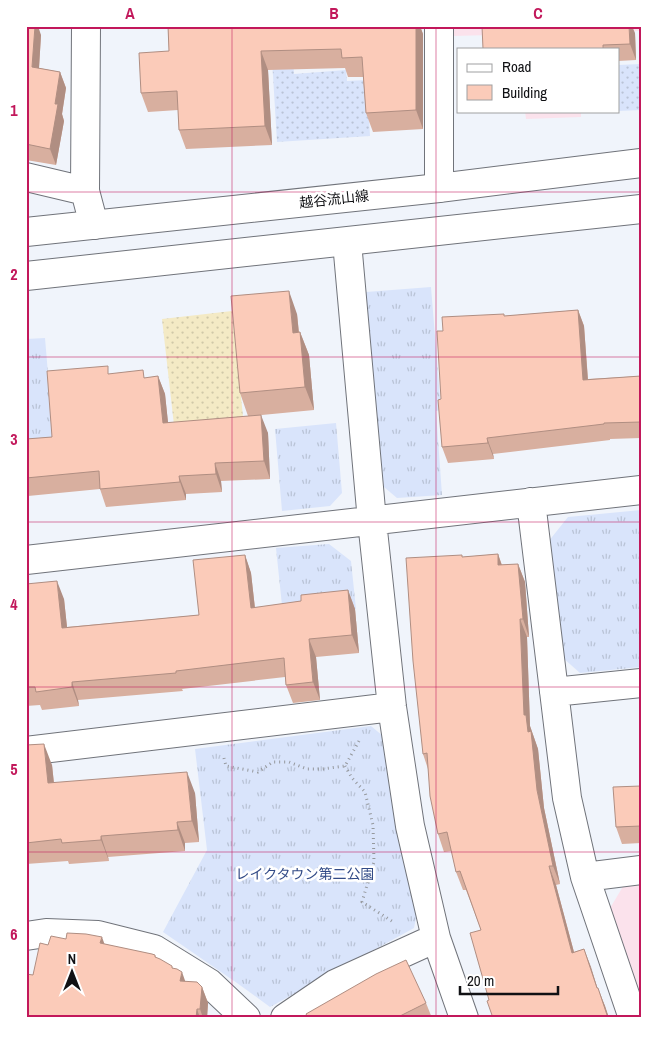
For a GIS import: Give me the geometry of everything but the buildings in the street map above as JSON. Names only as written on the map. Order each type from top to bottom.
[{"type":"street","points":[[86,26],[85,191],[94,226]]},
{"type":"street","points":[[439,26],[439,188]]},
{"type":"street","name":"越谷流山線","points":[[26,232],[439,188],[641,163]]},
{"type":"street","points":[[26,177],[85,191]]},
{"type":"street","points":[[26,276],[641,209]]},
{"type":"street","points":[[347,242],[372,521],[392,707],[410,826],[436,938],[464,1018]]},
{"type":"street","points":[[26,560],[641,490]]},
{"type":"street","points":[[531,502],[567,798],[585,877],[633,1018]]},
{"type":"street","points":[[554,692],[641,683]]},
{"type":"street","points":[[26,751],[392,707]]},
{"type":"street","points":[[585,877],[641,870]]},
{"type":"street","points":[[26,936],[46,933],[98,935],[154,949],[209,982],[246,1018]]},
{"type":"street","points":[[284,1018],[335,984],[436,938]]},
{"type":"path","points":[[217,728],[226,766],[258,772],[273,762],[289,762],[308,769],[344,766]]},
{"type":"path","points":[[344,766],[362,736]]},
{"type":"path","points":[[344,766],[365,792],[373,825],[374,862],[362,902],[397,924]]},
{"type":"shaded area","points":[[451,26],[641,26],[641,31],[453,36]]},
{"type":"shaded area","points":[[525,112],[581,112],[581,117],[526,119]]},
{"type":"shaded area","points":[[625,883],[641,883],[641,1006],[609,910]]},
{"type":"green space","points":[[270,26],[291,26],[294,74],[346,70],[347,81],[367,80],[370,136],[277,142]]},
{"type":"green space","points":[[641,64],[641,110],[620,111],[620,65]]},
{"type":"green space","points":[[431,287],[441,410],[436,411],[442,495],[397,498],[384,487],[375,415],[366,292]]},
{"type":"green space","points":[[45,338],[54,445],[26,448],[26,339]]},
{"type":"green space","points":[[336,423],[342,493],[330,506],[282,511],[275,429]]},
{"type":"green space","points":[[641,510],[641,667],[580,673],[562,657],[548,542],[568,517]]},
{"type":"green space","points":[[329,544],[351,561],[356,609],[283,615],[276,548]]},
{"type":"green space","name":"レイクタウン第二公園","points":[[371,726],[383,736],[417,913],[414,928],[270,1007],[163,932],[207,850],[195,749]]},
{"type":"sand","points":[[232,311],[244,426],[175,434],[162,319]]}]
